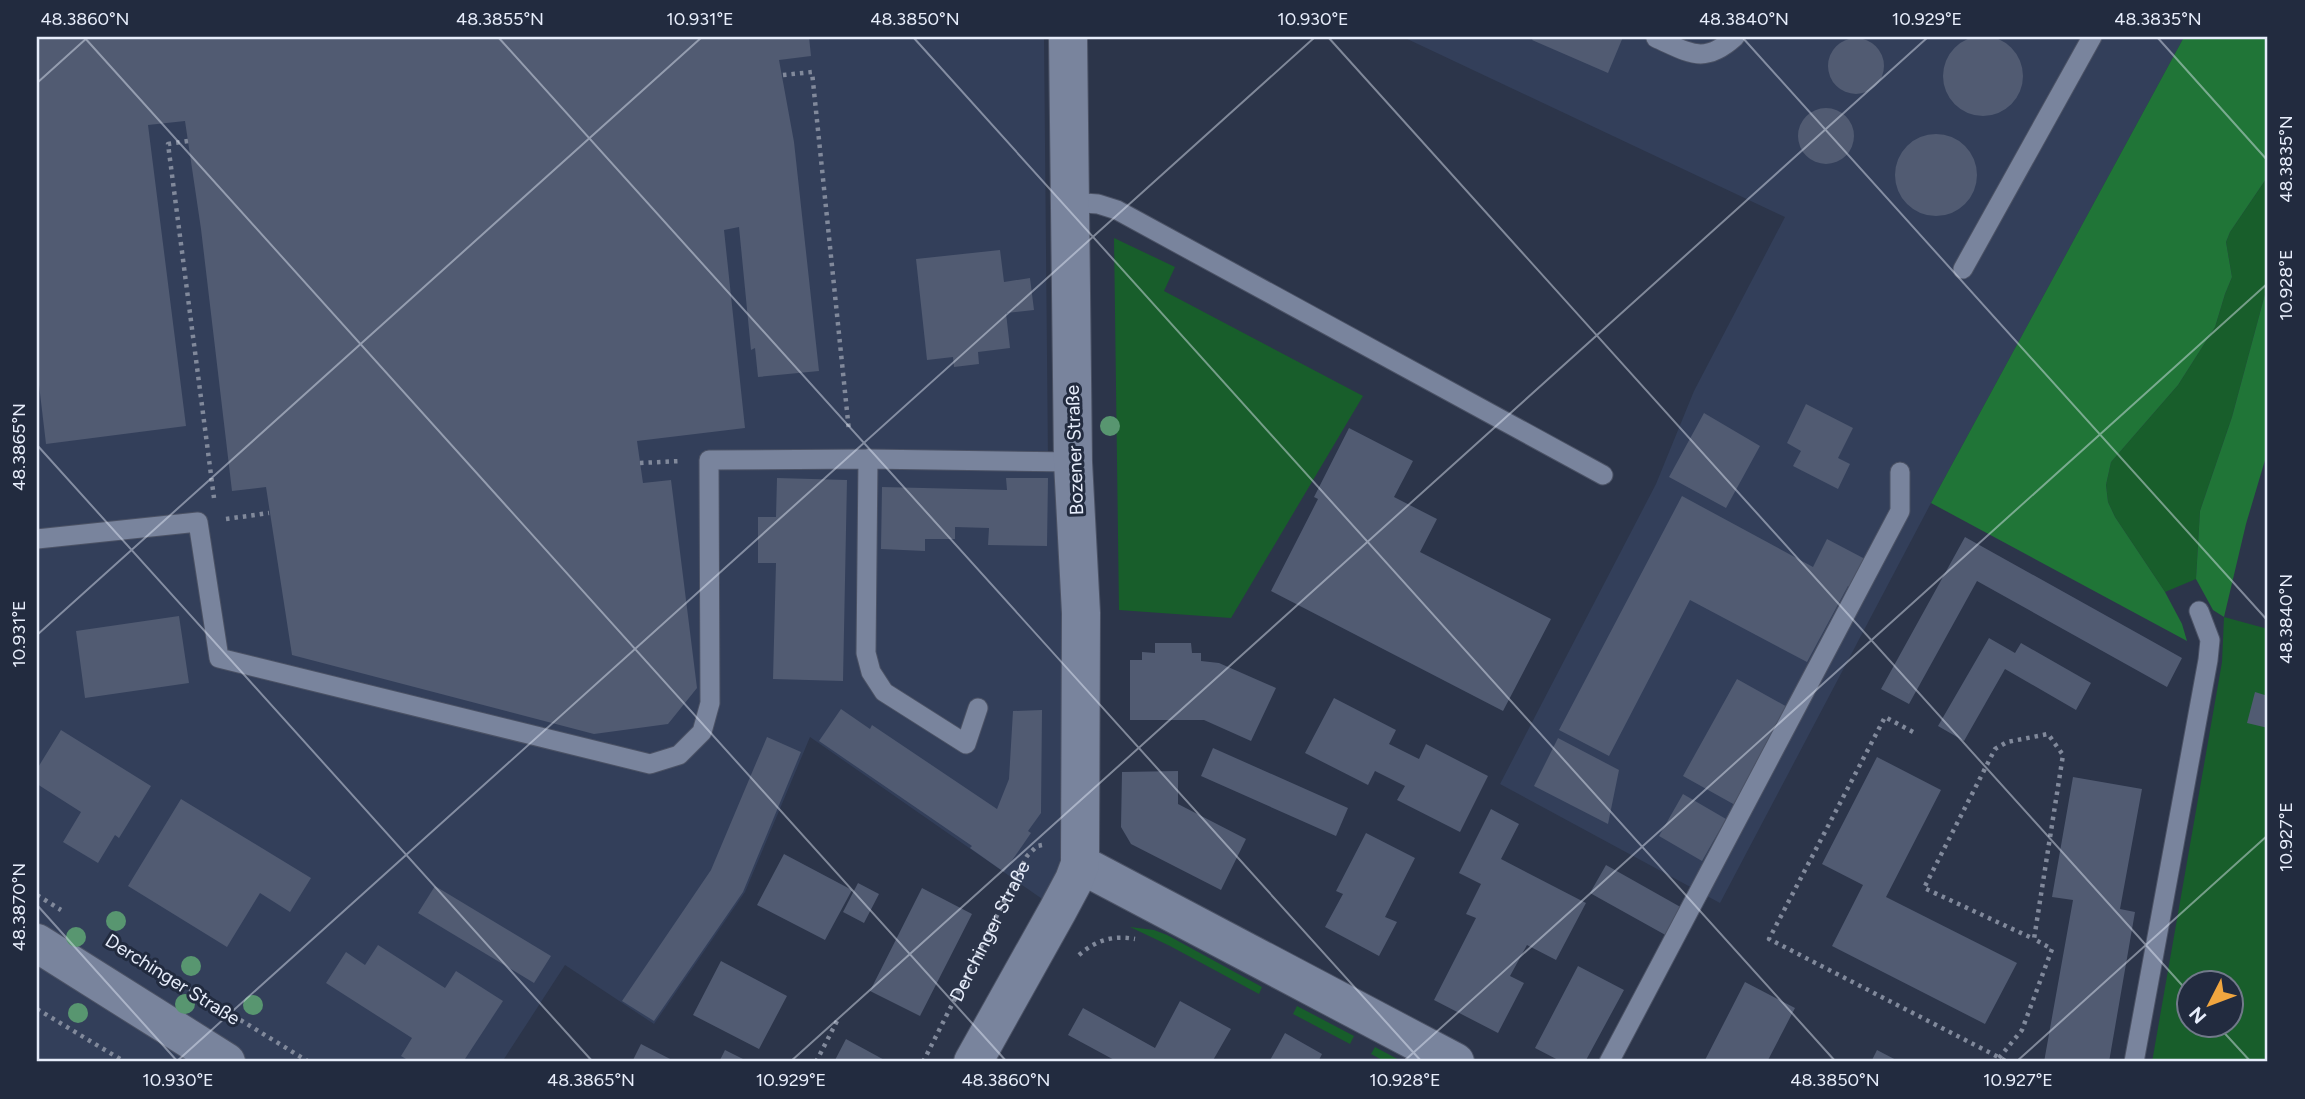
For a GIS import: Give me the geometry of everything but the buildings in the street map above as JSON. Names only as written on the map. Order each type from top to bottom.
[{"type":"street","name":"Bozener Straße","points":[[1068,37],[1073,462],[1081,613],[1080,864]]},
{"type":"street","points":[[973,1062],[1058,910],[1080,864],[1455,1062]]},
{"type":"street","points":[[37,943],[226,1062]]},
{"type":"lane","points":[[1656,38],[1694,55],[1713,52],[1735,37]]},
{"type":"lane","points":[[1963,269],[2092,37]]},
{"type":"lane","points":[[1070,202],[1098,204],[1117,210],[1603,475]]},
{"type":"lane","points":[[860,459],[866,653],[871,672],[884,692],[966,744],[978,708]]},
{"type":"lane","points":[[37,539],[207,521],[219,658],[650,764],[679,755],[702,732],[710,703],[709,460],[1073,462]]},
{"type":"lane","points":[[1609,1062],[1900,511],[1900,472]]},
{"type":"lane","points":[[2134,1062],[2208,660],[2210,640],[2199,611]]},
{"type":"path","points":[[783,75],[812,72],[860,459]]},
{"type":"path","points":[[188,141],[168,144],[207,521],[269,513]]},
{"type":"path","points":[[640,463],[709,460]]},
{"type":"path","points":[[1913,732],[1885,717],[1769,939],[2007,1062]]},
{"type":"path","points":[[1999,1058],[2022,1030],[2052,949],[1924,888],[1995,749],[2007,742],[2048,734],[2063,755],[2034,939]]},
{"type":"path","name":"Derchinger Straße","points":[[923,1062],[1027,856],[1037,846],[1045,844],[1080,864]]},
{"type":"path","points":[[37,895],[62,910]]},
{"type":"path","points":[[1071,962],[1090,946],[1117,936],[1142,940]]},
{"type":"path","name":"Derchinger Straße","points":[[108,939],[309,1062]]},
{"type":"path","points":[[37,1009],[125,1062]]},
{"type":"path","points":[[816,1062],[838,1019]]},
{"type":"shaded area","points":[[37,37],[1044,37],[1048,461],[1073,462],[1081,613],[1058,910],[810,737],[745,892],[654,1024],[565,965],[502,1062],[37,1062]]},
{"type":"shaded area","points":[[1403,37],[2184,37],[1931,503],[1720,903],[1500,784],[1656,484],[1694,391],[1785,217]]},
{"type":"green space","points":[[2184,37],[2268,37],[2268,176],[2226,242],[2232,277],[2215,327],[2178,385],[2111,462],[2106,485],[2108,502],[2115,517],[2165,592],[2182,624],[2187,641],[1931,503]]},
{"type":"green space","points":[[2268,176],[2268,283],[2232,417],[2200,511],[2196,579],[2165,592],[2115,517],[2108,502],[2106,485],[2111,462],[2178,385],[2215,327],[2232,277],[2226,242]]},
{"type":"green space","points":[[1114,238],[1175,267],[1164,291],[1363,396],[1231,618],[1119,610]]},
{"type":"green space","points":[[2268,283],[2268,450],[2246,524],[2224,617],[2213,610],[2196,579],[2200,511],[2232,417]]},
{"type":"green space","points":[[2224,617],[2268,629],[2268,1062],[2152,1062],[2222,662]]},
{"type":"green space","points":[[1130,927],[1154,930],[1167,935],[1262,987],[1259,994],[1170,946]]},
{"type":"green space","points":[[1297,1006],[1354,1036],[1350,1044],[1293,1014]]},
{"type":"green space","points":[[1375,1047],[1403,1062],[1386,1062],[1371,1054]]}]
